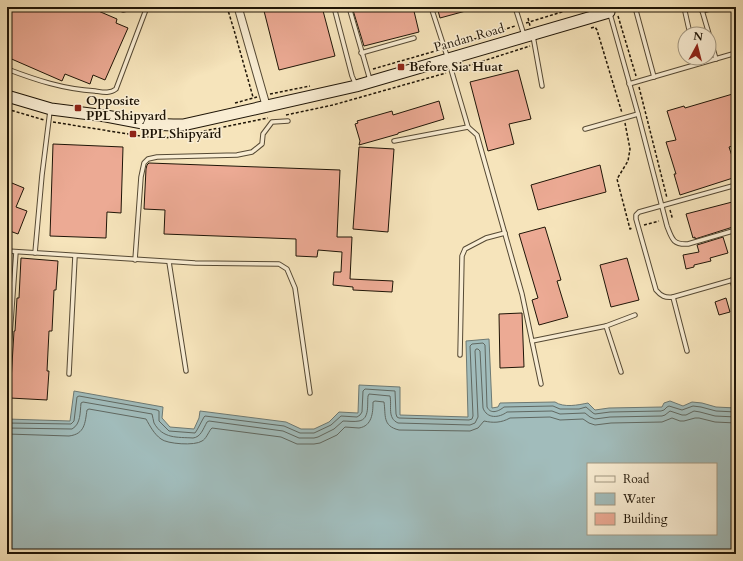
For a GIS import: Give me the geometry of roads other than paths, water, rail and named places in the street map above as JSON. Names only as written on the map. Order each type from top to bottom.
[{"type":"street","points":[[238,7],[265,100]]},
{"type":"street","name":"Pandan Road","points":[[7,96],[50,109],[148,124],[173,125],[190,123],[265,100],[356,86],[369,76],[446,54],[528,35],[611,11]]},
{"type":"lane","points":[[123,10],[133,7]]},
{"type":"lane","points":[[7,68],[53,85],[78,90],[113,91],[116,89],[147,7]]},
{"type":"lane","points":[[334,7],[356,86]]},
{"type":"lane","points":[[349,7],[369,76]]},
{"type":"lane","points":[[431,7],[468,126],[477,135],[522,294],[541,384]]},
{"type":"lane","points":[[522,7],[516,8],[520,24],[528,35],[542,86]]},
{"type":"lane","points":[[635,7],[654,77]]},
{"type":"lane","points":[[684,7],[688,26]]},
{"type":"lane","points":[[706,26],[701,9],[717,7]]},
{"type":"lane","points":[[611,11],[665,219],[672,239],[677,243],[688,244],[736,230]]},
{"type":"lane","points":[[362,53],[414,38]]},
{"type":"lane","points":[[717,59],[736,54]]},
{"type":"lane","points":[[629,84],[692,66]]},
{"type":"lane","points":[[34,253],[50,109]]},
{"type":"lane","points":[[585,129],[638,114]]},
{"type":"lane","points":[[135,260],[141,176],[144,163],[148,159],[157,157],[237,155],[252,152],[262,144],[263,134],[272,122],[288,121]]},
{"type":"lane","points":[[394,141],[468,126]]},
{"type":"lane","points":[[736,185],[639,212],[636,216],[656,290],[659,294],[673,297],[734,279],[736,294]]},
{"type":"lane","points":[[460,355],[462,256],[465,249],[486,238],[505,232]]},
{"type":"lane","points":[[7,251],[169,262],[279,264],[287,269],[295,288],[310,393]]},
{"type":"lane","points":[[7,376],[16,252]]},
{"type":"lane","points":[[69,374],[75,256]]},
{"type":"lane","points":[[169,262],[186,371]]},
{"type":"lane","points":[[673,297],[687,351]]},
{"type":"lane","points":[[532,340],[606,326],[635,316]]},
{"type":"lane","points":[[606,326],[621,372]]},
{"type":"water","points":[[489,339],[492,408],[498,407],[500,403],[555,402],[563,405],[588,403],[595,410],[609,408],[662,407],[664,403],[670,401],[683,406],[692,402],[716,407],[736,408],[736,554],[7,554],[7,419],[70,421],[74,391],[163,407],[162,418],[170,427],[194,429],[199,418],[200,411],[286,422],[301,429],[314,429],[329,422],[339,412],[358,413],[359,385],[400,387],[400,415],[468,417],[466,341]]},
{"type":"place","name":"Before Sia Huat","points":[[401,67]]},
{"type":"place","name":"Opposite PPL Shipyard","points":[[78,108]]},
{"type":"place","name":"PPL Shipyard","points":[[133,134]]}]
